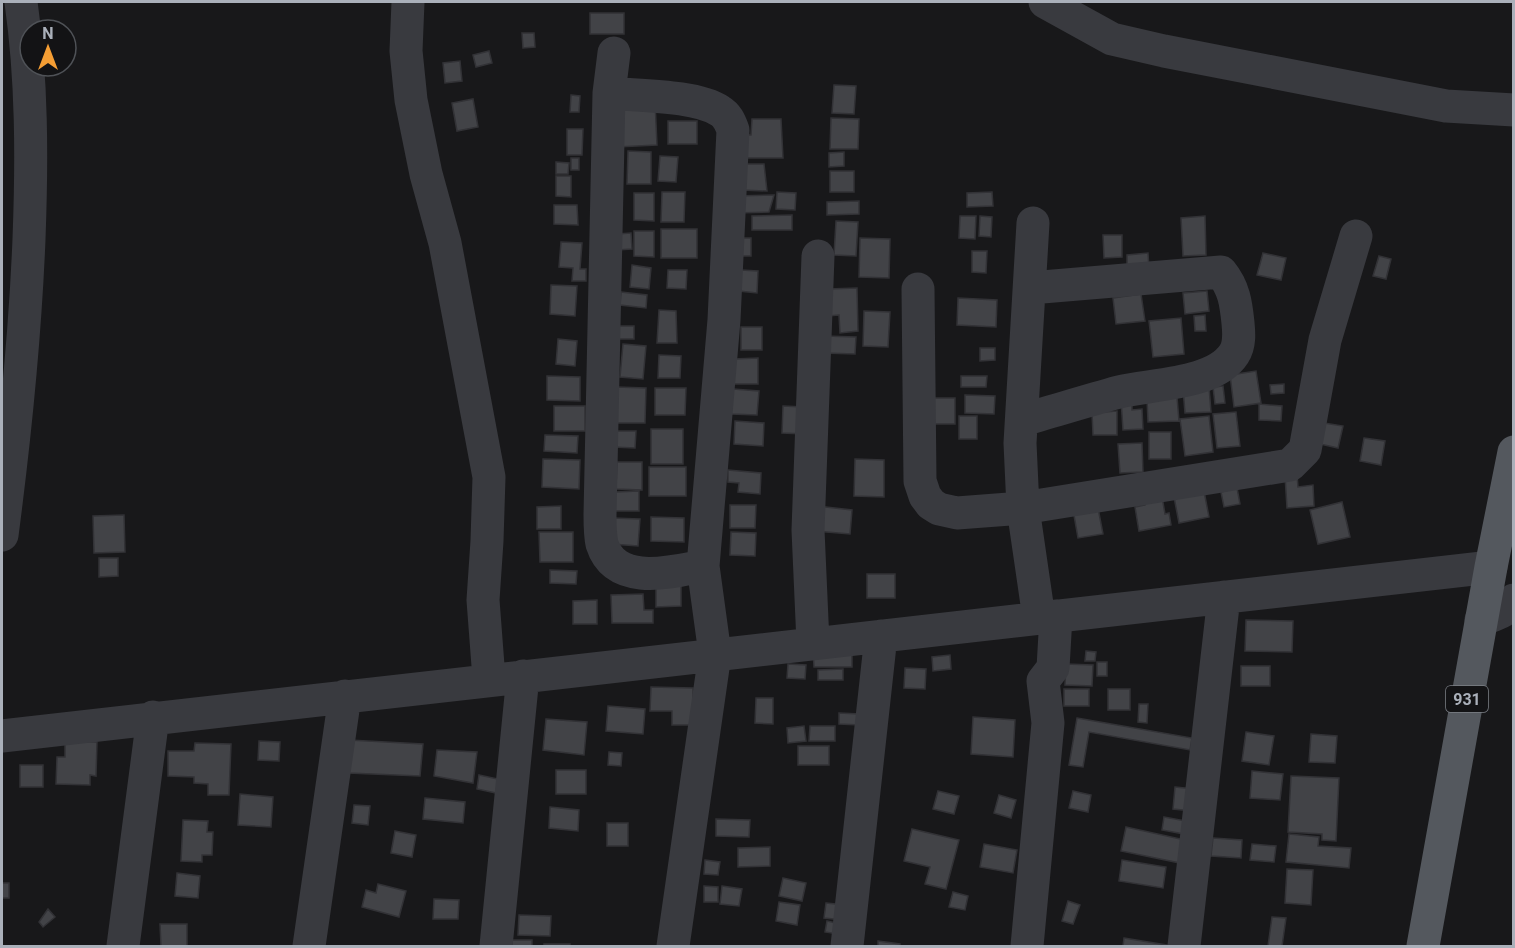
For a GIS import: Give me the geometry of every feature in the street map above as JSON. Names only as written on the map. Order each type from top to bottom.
[{"type":"main road","name":"931","points":[[1423,946],[1481,620],[1514,452]]},
{"type":"street","points":[[2,535],[14,449],[27,293],[32,171],[28,50],[21,2]]},
{"type":"street","points":[[408,2],[406,51],[411,100],[426,174],[445,243],[489,477],[488,541],[483,600],[489,680]]},
{"type":"street","points":[[1045,2],[1112,39],[1446,106],[1514,110]]},
{"type":"street","points":[[614,53],[609,93],[600,515],[602,542],[608,556],[623,568],[638,573],[659,574],[704,566]]},
{"type":"street","points":[[609,93],[702,104],[720,110],[728,118],[732,130],[724,320],[704,566],[715,654],[673,946]]},
{"type":"street","points":[[1027,946],[1048,723],[1043,681],[1053,668],[1048,617],[1023,508],[1020,443],[1033,223]]},
{"type":"street","points":[[918,289],[920,482],[925,496],[939,509],[957,513],[1023,508],[1290,465],[1305,450],[1325,340],[1356,236]]},
{"type":"street","points":[[813,643],[808,530],[818,256]]},
{"type":"street","points":[[1022,420],[1120,392],[1196,378],[1217,370],[1234,354],[1239,338],[1235,297],[1230,283],[1221,272],[1030,288]]},
{"type":"street","points":[[2,736],[153,717],[1491,567]]},
{"type":"street","points":[[1184,946],[1224,597]]},
{"type":"street","points":[[1481,620],[1502,612],[1514,600]]},
{"type":"street","points":[[847,946],[881,636]]},
{"type":"street","points":[[496,946],[523,676]]},
{"type":"street","points":[[309,946],[345,696]]},
{"type":"street","points":[[123,946],[153,717]]},
{"type":"building","points":[[590,13],[624,13],[624,34],[590,34]]},
{"type":"building","points":[[522,33],[534,33],[535,47],[523,48]]},
{"type":"building","points":[[489,51],[492,63],[476,67],[473,55]]},
{"type":"building","points":[[460,61],[462,81],[445,83],[443,63]]},
{"type":"building","points":[[834,85],[856,86],[854,114],[832,113]]},
{"type":"building","points":[[571,95],[580,96],[579,112],[570,112]]},
{"type":"building","points":[[473,99],[478,127],[457,131],[452,103]]},
{"type":"building","points":[[655,101],[657,145],[617,147],[618,103]]},
{"type":"building","points":[[831,118],[859,119],[858,149],[830,149]]},
{"type":"building","points":[[752,119],[781,119],[783,158],[745,158],[745,135],[751,135]]},
{"type":"building","points":[[668,121],[697,121],[697,144],[668,144]]},
{"type":"building","points":[[567,129],[583,129],[582,155],[567,155]]},
{"type":"building","points":[[628,151],[651,152],[651,184],[627,184]]},
{"type":"building","points":[[844,152],[844,166],[829,167],[829,153]]},
{"type":"building","points":[[660,156],[678,157],[676,182],[658,181]]},
{"type":"building","points":[[571,158],[579,158],[579,170],[571,170]]},
{"type":"building","points":[[556,162],[569,163],[568,174],[556,174]]},
{"type":"building","points":[[740,164],[764,164],[767,191],[742,190]]},
{"type":"building","points":[[830,171],[854,171],[854,192],[830,192]]},
{"type":"building","points":[[556,176],[571,176],[571,197],[556,196]]},
{"type":"building","points":[[662,192],[685,192],[684,222],[661,222]]},
{"type":"building","points":[[777,192],[796,193],[795,210],[776,209]]},
{"type":"building","points":[[992,192],[993,206],[967,207],[967,193]]},
{"type":"building","points":[[634,193],[654,193],[654,221],[634,220]]},
{"type":"building","points":[[774,195],[769,212],[735,213],[735,196]]},
{"type":"building","points":[[859,201],[859,214],[827,215],[827,202]]},
{"type":"building","points":[[554,205],[577,205],[578,225],[554,224]]},
{"type":"building","points":[[792,215],[792,230],[752,230],[752,216]]},
{"type":"building","points":[[960,216],[976,216],[975,239],[959,238]]},
{"type":"building","points":[[980,216],[992,217],[991,237],[979,236]]},
{"type":"building","points":[[1205,216],[1206,255],[1183,256],[1181,218]]},
{"type":"building","points":[[836,221],[858,222],[856,256],[834,255]]},
{"type":"building","points":[[661,229],[697,229],[697,258],[661,258]]},
{"type":"building","points":[[634,231],[654,231],[654,257],[634,256]]},
{"type":"building","points":[[631,233],[632,249],[617,250],[617,234]]},
{"type":"building","points":[[1103,235],[1122,235],[1122,257],[1104,258]]},
{"type":"building","points":[[735,238],[751,238],[751,256],[734,256]]},
{"type":"building","points":[[860,238],[890,239],[889,278],[859,277]]},
{"type":"building","points":[[561,242],[582,243],[580,269],[586,269],[586,281],[572,281],[573,268],[559,267]]},
{"type":"building","points":[[972,251],[987,251],[986,273],[972,272]]},
{"type":"building","points":[[1148,253],[1149,269],[1127,270],[1127,255]]},
{"type":"building","points":[[1263,253],[1286,258],[1281,280],[1257,275]]},
{"type":"building","points":[[1379,256],[1391,259],[1386,279],[1373,276]]},
{"type":"building","points":[[632,265],[651,268],[649,289],[630,287]]},
{"type":"building","points":[[668,270],[687,270],[686,289],[667,288]]},
{"type":"building","points":[[741,270],[758,271],[757,293],[739,291]]},
{"type":"building","points":[[551,285],[577,286],[575,316],[550,314]]},
{"type":"building","points":[[857,288],[858,331],[840,333],[839,315],[828,316],[828,289]]},
{"type":"building","points":[[1207,291],[1209,311],[1185,314],[1183,293]]},
{"type":"building","points":[[621,292],[647,295],[646,308],[620,305]]},
{"type":"building","points":[[1141,294],[1145,321],[1116,324],[1113,298]]},
{"type":"building","points":[[958,298],[997,300],[996,327],[957,325]]},
{"type":"building","points":[[659,310],[676,311],[677,343],[657,343]]},
{"type":"building","points":[[864,311],[890,312],[888,347],[863,346]]},
{"type":"building","points":[[1205,315],[1206,331],[1195,331],[1194,316]]},
{"type":"building","points":[[1181,318],[1184,354],[1153,357],[1149,321]]},
{"type":"building","points":[[617,326],[634,326],[634,339],[617,339]]},
{"type":"building","points":[[741,327],[762,327],[762,350],[741,350]]},
{"type":"building","points":[[825,336],[856,337],[855,354],[824,353]]},
{"type":"building","points":[[558,339],[577,341],[575,366],[556,364]]},
{"type":"building","points":[[623,344],[646,346],[643,379],[620,377]]},
{"type":"building","points":[[980,348],[995,348],[995,360],[980,361]]},
{"type":"building","points":[[659,355],[681,356],[680,378],[658,378]]},
{"type":"building","points":[[758,358],[758,384],[733,384],[733,359]]},
{"type":"building","points":[[1256,371],[1261,403],[1234,407],[1230,375]]},
{"type":"building","points":[[547,376],[580,377],[580,401],[547,400]]},
{"type":"building","points":[[961,376],[987,376],[986,387],[961,387]]},
{"type":"building","points":[[1284,384],[1284,393],[1271,394],[1270,385]]},
{"type":"building","points":[[1223,386],[1225,403],[1215,404],[1213,387]]},
{"type":"building","points":[[617,387],[646,388],[645,423],[616,423]]},
{"type":"building","points":[[1209,387],[1211,412],[1185,413],[1183,389]]},
{"type":"building","points":[[655,388],[686,388],[685,415],[655,415]]},
{"type":"building","points":[[733,389],[759,391],[757,415],[731,414]]},
{"type":"building","points":[[965,395],[995,396],[994,414],[965,413]]},
{"type":"building","points":[[1177,397],[1179,421],[1148,422],[1147,399]]},
{"type":"building","points":[[928,398],[955,398],[955,424],[928,424]]},
{"type":"building","points":[[1132,399],[1132,410],[1142,409],[1143,429],[1123,430],[1121,400]]},
{"type":"building","points":[[1259,404],[1282,406],[1281,421],[1259,420]]},
{"type":"building","points":[[554,406],[585,406],[585,431],[554,431]]},
{"type":"building","points":[[783,406],[804,407],[804,434],[782,433]]},
{"type":"building","points":[[1117,411],[1117,435],[1093,435],[1092,413]]},
{"type":"building","points":[[1236,412],[1240,446],[1217,448],[1213,414]]},
{"type":"building","points":[[959,416],[977,416],[977,439],[959,439]]},
{"type":"building","points":[[1209,416],[1213,452],[1185,456],[1180,419]]},
{"type":"building","points":[[735,421],[764,423],[763,446],[734,444]]},
{"type":"building","points":[[1324,423],[1343,426],[1338,448],[1320,444]]},
{"type":"building","points":[[651,429],[683,429],[683,464],[651,464]]},
{"type":"building","points":[[613,431],[636,431],[635,448],[612,447]]},
{"type":"building","points":[[1149,432],[1171,432],[1171,459],[1149,459]]},
{"type":"building","points":[[545,435],[578,436],[577,453],[544,451]]},
{"type":"building","points":[[1364,438],[1385,441],[1381,465],[1360,461]]},
{"type":"building","points":[[1142,443],[1143,472],[1120,473],[1118,444]]},
{"type":"building","points":[[543,459],[580,460],[579,489],[542,487]]},
{"type":"building","points":[[855,459],[884,460],[884,497],[854,496]]},
{"type":"building","points":[[617,462],[642,462],[642,490],[616,489]]},
{"type":"building","points":[[649,467],[686,467],[686,496],[649,496]]},
{"type":"building","points":[[728,470],[761,473],[760,494],[738,492],[739,483],[728,482]]},
{"type":"building","points":[[1297,475],[1298,487],[1313,485],[1314,506],[1287,508],[1285,476]]},
{"type":"building","points":[[1203,486],[1209,517],[1179,523],[1173,492]]},
{"type":"building","points":[[1237,488],[1240,504],[1224,507],[1221,492]]},
{"type":"building","points":[[639,491],[639,511],[615,511],[615,492]]},
{"type":"building","points":[[1161,491],[1165,514],[1169,513],[1171,525],[1139,531],[1135,507],[1145,505],[1143,495]]},
{"type":"building","points":[[1342,502],[1350,537],[1318,544],[1310,510]]},
{"type":"building","points":[[1072,504],[1098,508],[1103,534],[1078,538]]},
{"type":"building","points":[[730,505],[756,505],[755,528],[730,528]]},
{"type":"building","points":[[561,506],[561,529],[537,529],[537,507]]},
{"type":"building","points":[[817,506],[852,510],[850,534],[815,531]]},
{"type":"building","points":[[124,515],[125,552],[94,553],[93,516]]},
{"type":"building","points":[[651,517],[684,518],[684,542],[651,541]]},
{"type":"building","points":[[613,518],[640,519],[638,546],[612,544]]},
{"type":"building","points":[[539,532],[573,532],[573,562],[540,562]]},
{"type":"building","points":[[731,532],[756,533],[755,556],[730,555]]},
{"type":"building","points":[[99,558],[118,558],[118,576],[99,577]]},
{"type":"building","points":[[550,570],[577,571],[576,584],[550,583]]},
{"type":"building","points":[[867,574],[895,574],[895,598],[867,598]]},
{"type":"building","points":[[681,578],[681,606],[656,607],[656,579]]},
{"type":"building","points":[[643,594],[644,610],[653,610],[653,623],[612,623],[611,595]]},
{"type":"building","points":[[597,600],[597,624],[573,624],[573,601]]},
{"type":"building","points":[[1246,620],[1293,621],[1292,652],[1245,651]]},
{"type":"building","points":[[852,648],[852,667],[814,667],[813,649]]},
{"type":"building","points":[[1086,651],[1096,652],[1095,661],[1085,661]]},
{"type":"building","points":[[950,655],[951,669],[933,671],[932,657]]},
{"type":"building","points":[[1097,662],[1107,662],[1107,676],[1097,676]]},
{"type":"building","points":[[788,664],[806,665],[805,679],[787,678]]},
{"type":"building","points":[[1066,664],[1093,665],[1092,686],[1065,685]]},
{"type":"building","points":[[1241,666],[1270,666],[1270,686],[1241,686]]},
{"type":"building","points":[[905,668],[926,669],[925,689],[904,688]]},
{"type":"building","points":[[843,669],[843,680],[818,680],[818,670]]},
{"type":"building","points":[[651,687],[693,688],[693,725],[672,725],[672,711],[650,711]]},
{"type":"building","points":[[1064,689],[1089,689],[1089,706],[1064,706]]},
{"type":"building","points":[[1108,689],[1130,689],[1130,710],[1108,710]]},
{"type":"building","points":[[756,698],[773,698],[773,724],[755,723]]},
{"type":"building","points":[[1139,704],[1148,704],[1147,723],[1138,722]]},
{"type":"building","points":[[608,706],[645,709],[643,734],[606,731]]},
{"type":"building","points":[[839,713],[860,714],[860,725],[839,724]]},
{"type":"building","points":[[973,717],[1015,720],[1013,757],[971,754]]},
{"type":"building","points":[[1077,718],[1192,738],[1190,750],[1089,732],[1083,767],[1069,765]]},
{"type":"building","points":[[546,719],[587,722],[584,755],[543,750]]},
{"type":"building","points":[[804,726],[806,741],[788,743],[787,728]]},
{"type":"building","points":[[810,726],[835,726],[835,741],[809,741]]},
{"type":"building","points":[[1246,732],[1274,736],[1269,765],[1242,761]]},
{"type":"building","points":[[1311,734],[1337,736],[1335,763],[1309,762]]},
{"type":"building","points":[[349,740],[423,744],[420,776],[348,773]]},
{"type":"building","points":[[65,741],[97,742],[96,776],[90,775],[90,785],[56,784],[57,757],[65,757]]},
{"type":"building","points":[[259,741],[280,742],[279,761],[258,760]]},
{"type":"building","points":[[195,743],[231,744],[229,795],[208,795],[208,784],[194,783],[194,777],[168,776],[168,751],[194,751]]},
{"type":"building","points":[[798,746],[829,746],[829,765],[798,765]]},
{"type":"building","points":[[437,750],[477,752],[473,783],[434,776]]},
{"type":"building","points":[[609,752],[622,753],[621,766],[608,765]]},
{"type":"building","points":[[20,765],[43,765],[43,787],[20,787]]},
{"type":"building","points":[[556,770],[586,770],[586,794],[556,794]]},
{"type":"building","points":[[1252,771],[1283,774],[1280,800],[1250,798]]},
{"type":"building","points":[[479,775],[498,779],[496,793],[477,789]]},
{"type":"building","points":[[1291,776],[1339,778],[1336,841],[1322,840],[1322,834],[1288,832]]},
{"type":"building","points":[[1175,787],[1195,789],[1192,811],[1173,809]]},
{"type":"building","points":[[938,791],[959,796],[954,814],[933,809]]},
{"type":"building","points":[[1073,791],[1091,795],[1088,812],[1069,808]]},
{"type":"building","points":[[240,794],[273,797],[271,827],[238,825]]},
{"type":"building","points":[[999,795],[1016,800],[1011,818],[994,813]]},
{"type":"building","points":[[425,798],[465,802],[463,823],[423,819]]},
{"type":"building","points":[[354,805],[370,806],[368,825],[352,823]]},
{"type":"building","points":[[550,807],[579,810],[578,831],[549,828]]},
{"type":"building","points":[[1164,817],[1186,821],[1184,834],[1162,830]]},
{"type":"building","points":[[716,819],[750,820],[749,837],[716,836]]},
{"type":"building","points":[[183,820],[208,821],[207,832],[213,832],[212,855],[202,855],[202,862],[181,861]]},
{"type":"building","points":[[607,823],[628,823],[628,846],[607,846]]},
{"type":"building","points":[[1126,827],[1185,840],[1180,863],[1121,851]]},
{"type":"building","points":[[912,829],[959,840],[946,889],[925,884],[930,867],[904,861]]},
{"type":"building","points":[[395,831],[416,835],[412,857],[391,853]]},
{"type":"building","points":[[1289,834],[1319,837],[1318,846],[1351,848],[1349,868],[1286,862]]},
{"type":"building","points":[[1213,838],[1242,840],[1241,858],[1211,856]]},
{"type":"building","points":[[984,844],[1017,850],[1013,873],[980,867]]},
{"type":"building","points":[[1252,844],[1276,846],[1274,862],[1250,860]]},
{"type":"building","points":[[770,847],[770,866],[738,867],[738,848]]},
{"type":"building","points":[[705,860],[720,862],[718,875],[704,874]]},
{"type":"building","points":[[1122,860],[1166,867],[1163,888],[1119,881]]},
{"type":"building","points":[[1287,869],[1313,870],[1311,905],[1285,903]]},
{"type":"building","points":[[177,873],[200,876],[198,898],[175,896]]},
{"type":"building","points":[[783,878],[806,883],[802,901],[779,896]]},
{"type":"building","points":[[2,883],[9,883],[9,898],[2,898]]},
{"type":"building","points":[[378,884],[406,891],[399,917],[362,907],[366,890],[376,893]]},
{"type":"building","points":[[704,886],[718,887],[718,902],[704,902]]},
{"type":"building","points":[[722,886],[742,889],[739,906],[720,904]]},
{"type":"building","points":[[953,892],[968,896],[965,910],[949,907]]},
{"type":"building","points":[[434,899],[459,900],[458,919],[433,919]]},
{"type":"building","points":[[1068,901],[1080,905],[1073,924],[1062,921]]},
{"type":"building","points":[[779,902],[800,905],[797,925],[776,921]]},
{"type":"building","points":[[826,903],[845,905],[843,920],[824,918]]},
{"type":"building","points":[[48,909],[55,917],[43,927],[39,922]]},
{"type":"building","points":[[519,915],[551,916],[550,936],[518,935]]},
{"type":"building","points":[[1272,917],[1286,918],[1282,946],[1268,946]]},
{"type":"building","points":[[827,921],[846,925],[844,935],[825,932]]},
{"type":"building","points":[[160,924],[187,924],[187,946],[161,946]]},
{"type":"building","points":[[1124,938],[1173,946],[1123,946]]},
{"type":"building","points":[[512,940],[532,940],[532,946],[512,946]]},
{"type":"building","points":[[878,941],[900,944],[900,946],[878,946]]},
{"type":"building","points":[[544,944],[570,944],[570,946],[544,946]]}]
